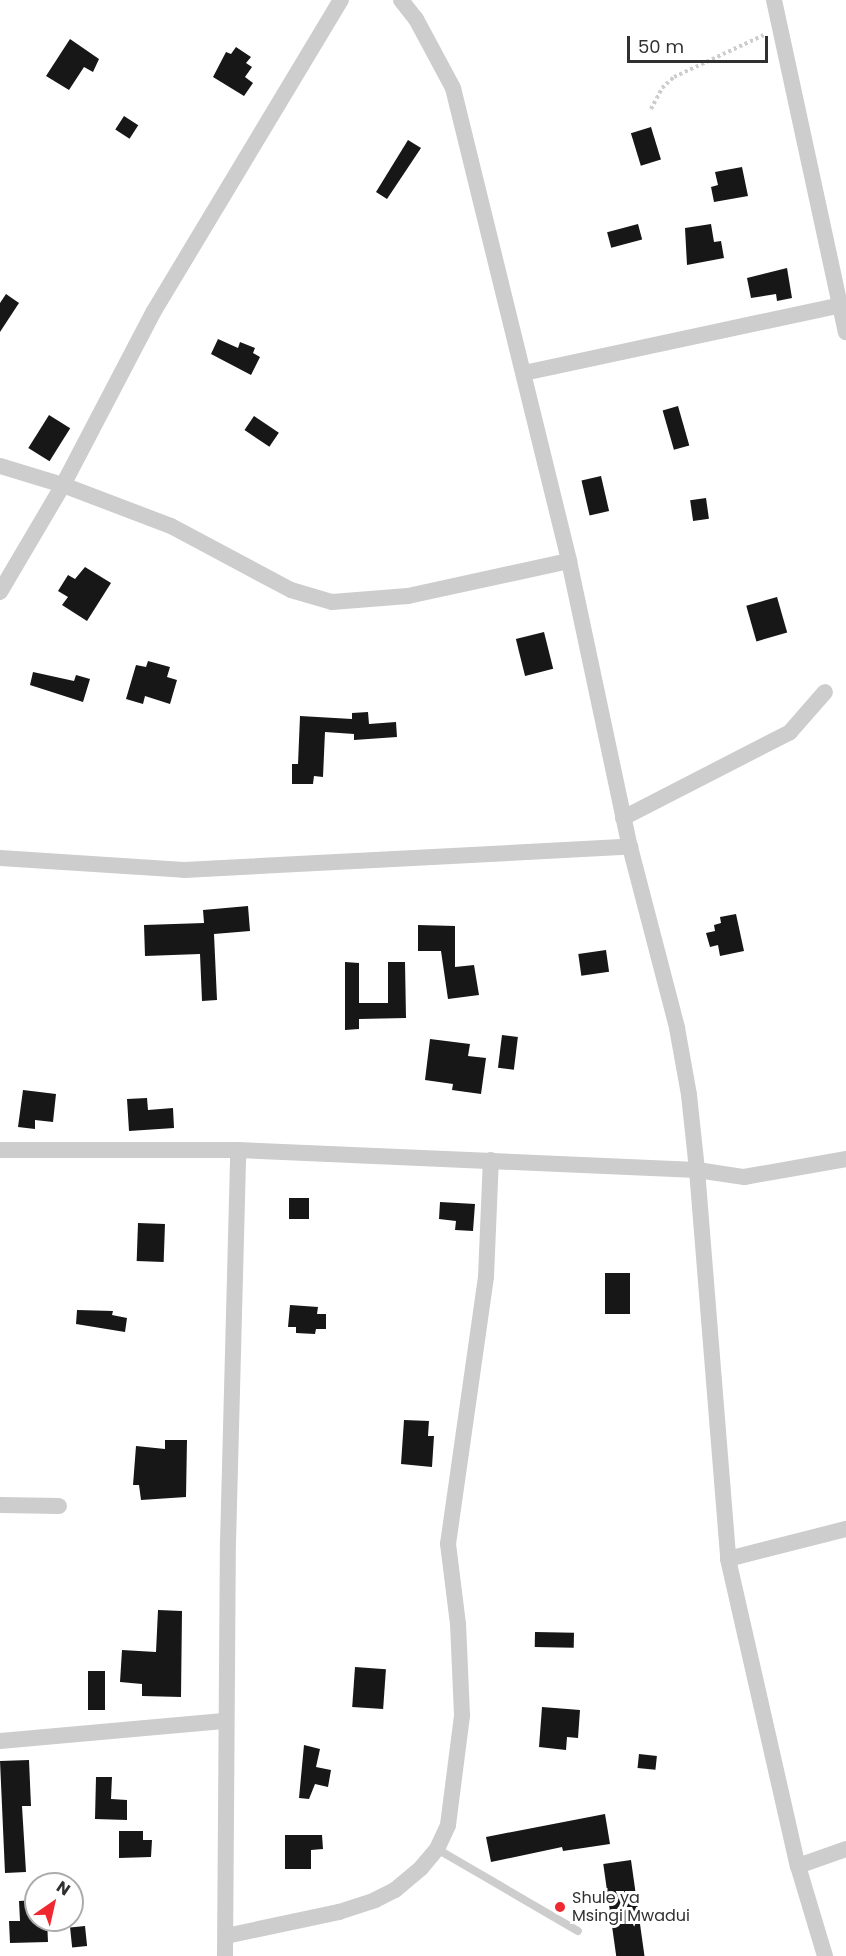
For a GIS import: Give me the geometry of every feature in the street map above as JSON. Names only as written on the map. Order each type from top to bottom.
[{"type":"street","points":[[0,592],[63,485],[154,311],[341,0]]},
{"type":"street","points":[[401,0],[416,19],[453,88],[569,561],[623,818],[677,1028],[697,1170],[728,1559],[798,1866],[825,1956]]},
{"type":"street","points":[[774,0],[843,305],[846,332]]},
{"type":"street","points":[[524,373],[843,305]]},
{"type":"street","points":[[0,466],[63,485],[171,526],[291,590],[332,602],[408,596],[569,561]]},
{"type":"street","points":[[623,818],[712,769],[790,732],[825,692]]},
{"type":"street","points":[[0,858],[184,870],[630,847]]},
{"type":"street","points":[[0,1150],[238,1150],[697,1170],[744,1176],[846,1159]]},
{"type":"street","points":[[225,1956],[226,1721],[238,1150]]},
{"type":"street","points":[[226,1936],[339,1912],[375,1900],[395,1890],[437,1849],[448,1826],[462,1715],[458,1624],[448,1544],[486,1278],[491,1161]]},
{"type":"street","points":[[0,1505],[59,1506]]},
{"type":"street","points":[[728,1559],[846,1529]]},
{"type":"street","points":[[0,1741],[226,1721]]},
{"type":"street","points":[[798,1866],[846,1849]]},
{"type":"lane","points":[[437,1849],[578,1931]]},
{"type":"path","points":[[651,109],[662,88],[674,77],[781,28]]},
{"type":"building","points":[[70,39],[99,59],[93,72],[84,67],[69,90],[46,76]]},
{"type":"building","points":[[236,47],[251,57],[246,63],[252,67],[245,77],[253,83],[244,96],[213,77],[226,52],[231,54]]},
{"type":"building","points":[[124,116],[138,125],[130,139],[115,129]]},
{"type":"building","points":[[651,127],[661,160],[641,166],[631,133]]},
{"type":"building","points":[[408,140],[421,148],[387,199],[376,192]]},
{"type":"building","points":[[742,167],[748,196],[714,202],[711,187],[718,185],[715,172]]},
{"type":"building","points":[[638,224],[642,239],[611,248],[607,232]]},
{"type":"building","points":[[711,224],[714,242],[721,241],[724,258],[687,265],[685,228]]},
{"type":"building","points":[[787,268],[792,298],[777,301],[776,294],[751,298],[747,278]]},
{"type":"building","points":[[6,294],[19,303],[0,332],[0,303]]},
{"type":"building","points":[[218,339],[238,348],[240,342],[255,348],[253,353],[260,357],[251,375],[211,354]]},
{"type":"building","points":[[678,406],[689,445],[674,450],[663,410]]},
{"type":"building","points":[[49,415],[70,428],[50,461],[28,448]]},
{"type":"building","points":[[254,416],[279,433],[269,447],[244,430]]},
{"type":"building","points":[[601,476],[609,511],[590,516],[582,480]]},
{"type":"building","points":[[706,498],[709,519],[693,521],[690,500]]},
{"type":"building","points":[[85,567],[111,583],[87,621],[62,605],[68,597],[58,591],[68,575],[75,579]]},
{"type":"building","points":[[777,597],[787,633],[756,641],[746,606]]},
{"type":"building","points":[[544,632],[553,669],[525,676],[516,639]]},
{"type":"building","points":[[148,661],[170,667],[167,677],[177,680],[170,704],[145,696],[143,704],[126,699],[136,665],[146,667]]},
{"type":"building","points":[[33,672],[74,681],[76,675],[90,679],[83,702],[30,685]]},
{"type":"building","points":[[368,712],[369,724],[396,722],[397,737],[354,740],[354,734],[325,732],[323,777],[314,776],[313,784],[292,784],[292,764],[298,764],[300,716],[352,719],[352,713]]},
{"type":"building","points":[[248,906],[250,931],[214,934],[217,1000],[202,1001],[200,954],[145,956],[144,925],[204,923],[203,910]]},
{"type":"building","points":[[736,914],[744,951],[720,956],[718,945],[710,947],[706,933],[715,931],[714,925],[721,923],[720,917]]},
{"type":"building","points":[[418,925],[455,926],[455,967],[474,965],[479,995],[448,999],[441,951],[418,951]]},
{"type":"building","points":[[606,950],[609,972],[581,976],[578,954]]},
{"type":"building","points":[[345,962],[359,963],[359,1003],[388,1003],[388,962],[405,962],[406,1018],[359,1019],[359,1029],[345,1030]]},
{"type":"building","points":[[502,1035],[518,1037],[514,1070],[498,1068]]},
{"type":"building","points":[[430,1039],[470,1044],[468,1056],[486,1058],[481,1094],[452,1090],[453,1084],[425,1080]]},
{"type":"building","points":[[23,1090],[56,1094],[53,1122],[35,1120],[35,1129],[18,1127]]},
{"type":"building","points":[[147,1098],[148,1110],[173,1108],[174,1128],[129,1131],[127,1099]]},
{"type":"building","points":[[289,1198],[309,1198],[309,1219],[289,1219]]},
{"type":"building","points":[[440,1202],[475,1204],[473,1231],[455,1230],[456,1221],[439,1219]]},
{"type":"building","points":[[138,1223],[165,1224],[164,1262],[137,1261]]},
{"type":"building","points":[[605,1273],[630,1273],[630,1314],[605,1314]]},
{"type":"building","points":[[290,1305],[318,1307],[317,1314],[326,1314],[326,1329],[316,1329],[315,1334],[296,1333],[296,1327],[288,1327]]},
{"type":"building","points":[[77,1310],[113,1311],[112,1315],[127,1318],[125,1332],[76,1324]]},
{"type":"building","points":[[404,1420],[429,1421],[428,1436],[434,1436],[432,1467],[401,1464]]},
{"type":"building","points":[[165,1440],[187,1440],[186,1497],[141,1500],[139,1485],[133,1485],[136,1446],[165,1449]]},
{"type":"building","points":[[158,1610],[182,1611],[181,1697],[142,1696],[142,1684],[120,1682],[122,1650],[156,1652]]},
{"type":"building","points":[[535,1632],[574,1633],[574,1648],[535,1647]]},
{"type":"building","points":[[355,1667],[386,1669],[383,1709],[352,1707]]},
{"type":"building","points":[[88,1671],[105,1671],[105,1710],[88,1710]]},
{"type":"building","points":[[542,1707],[580,1710],[578,1738],[567,1737],[566,1750],[539,1747]]},
{"type":"building","points":[[304,1745],[320,1749],[316,1767],[331,1770],[328,1787],[315,1784],[309,1799],[299,1798]]},
{"type":"building","points":[[639,1754],[657,1756],[655,1770],[638,1768]]},
{"type":"building","points":[[29,1760],[31,1806],[22,1806],[26,1872],[5,1873],[0,1761]]},
{"type":"building","points":[[96,1777],[112,1777],[111,1799],[127,1800],[127,1820],[95,1819]]},
{"type":"building","points":[[605,1814],[610,1844],[563,1851],[562,1847],[491,1862],[486,1837]]},
{"type":"building","points":[[119,1831],[143,1831],[143,1840],[152,1840],[151,1857],[119,1858]]},
{"type":"building","points":[[285,1835],[322,1835],[323,1849],[311,1850],[311,1869],[285,1869]]},
{"type":"building","points":[[631,1860],[644,1956],[616,1956],[603,1864]]},
{"type":"building","points":[[19,1901],[24,1901],[24,1932],[48,1932],[48,1942],[10,1943],[9,1921],[20,1921]]},
{"type":"building","points":[[85,1926],[87,1946],[72,1947],[71,1932],[84,1932]]},
{"type":"place","name":"Shule ya Msingi Mwadui","points":[[560,1907]]}]
